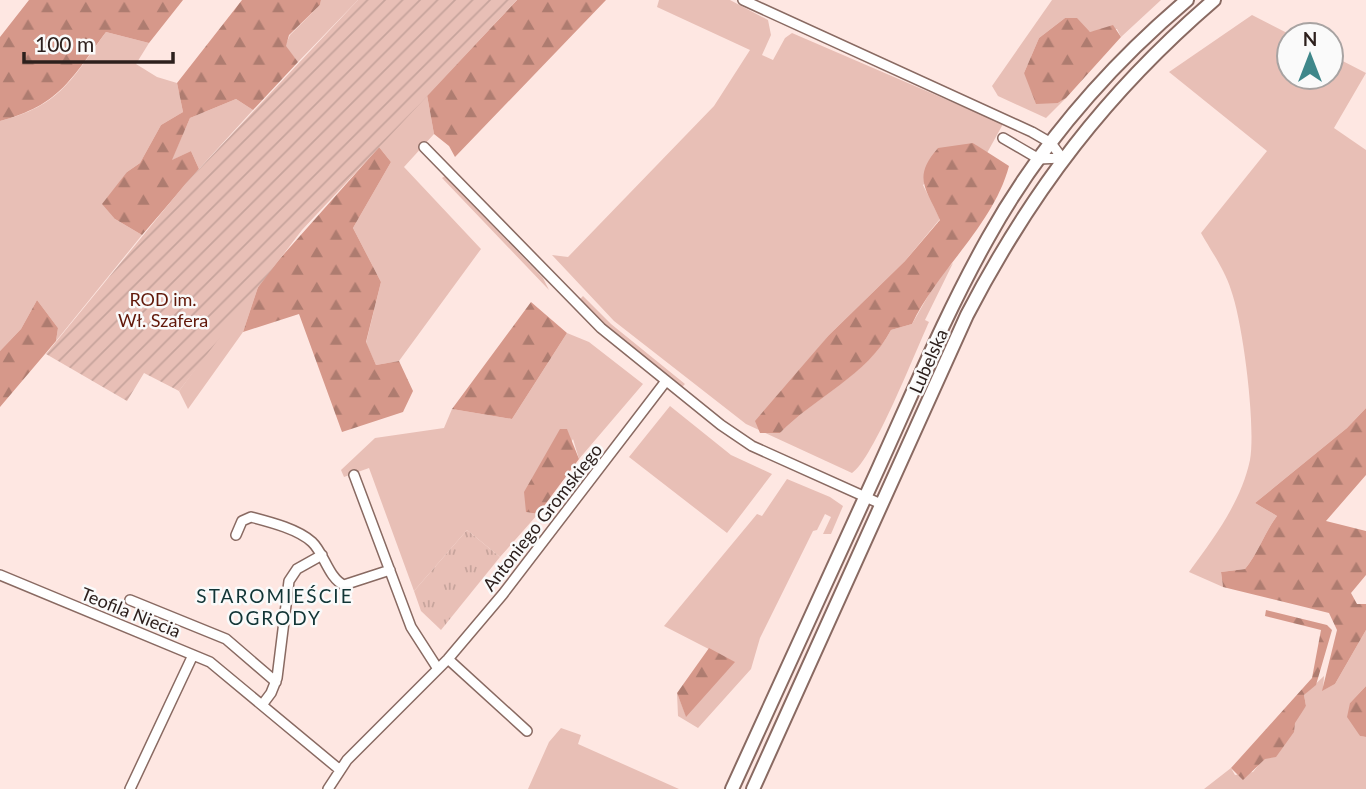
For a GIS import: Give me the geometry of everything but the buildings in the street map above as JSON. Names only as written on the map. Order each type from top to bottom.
[{"type":"main road","name":"Lubelska","points":[[732,789],[942,330],[989,236],[1051,143],[1124,58],[1187,0]]},
{"type":"main road","name":"Lubelska","points":[[753,789],[958,337],[1000,253],[1062,158],[1126,83],[1214,0]]},
{"type":"main road","points":[[942,330],[948,337],[958,337]]},
{"type":"street","points":[[743,0],[1051,143],[1062,158]]},
{"type":"street","points":[[1003,138],[1039,159],[1062,158]]},
{"type":"street","points":[[424,147],[600,328],[721,425],[752,446],[881,505]]},
{"type":"street","name":"Antoniego Gromskiego","points":[[328,789],[340,770],[448,659],[503,594],[666,381]]},
{"type":"street","points":[[354,474],[411,627],[438,669]]},
{"type":"street","points":[[236,535],[242,521],[251,517],[306,537],[322,555],[334,577],[344,585],[390,570]]},
{"type":"street","points":[[262,705],[276,682],[289,581],[297,569],[322,555]]},
{"type":"street","name":"Teofila Niecia","points":[[0,575],[221,669],[340,770]]},
{"type":"street","points":[[130,600],[226,639],[276,682]]},
{"type":"street","points":[[130,789],[193,655]]},
{"type":"street","points":[[448,659],[527,731]]},
{"type":"green space","points":[[29,0],[183,0],[149,43],[106,32],[73,77],[51,98],[20,115],[0,121],[0,37]]},
{"type":"green space","points":[[242,0],[321,0],[320,5],[289,35],[286,46],[298,62],[253,110],[236,99],[190,118],[172,160],[191,151],[199,169],[142,235],[115,219],[102,204],[127,172],[140,163],[161,125],[183,112],[177,83]]},
{"type":"green space","points":[[321,0],[358,0],[298,62],[285,46],[290,35],[320,5]]},
{"type":"green space","name":"ROD im. Wł. Szafera","points":[[358,0],[517,0],[302,230],[179,391],[144,373],[127,401],[46,354],[186,183]]},
{"type":"green space","points":[[517,0],[606,0],[455,157],[449,146],[434,134],[427,95]]},
{"type":"green space","points":[[659,0],[730,0],[768,20],[771,35],[762,55],[773,60],[785,38],[792,33],[1003,124],[987,153],[973,143],[923,185],[940,219],[905,261],[829,335],[804,366],[780,433],[855,373],[881,346],[891,330],[912,324],[940,275],[953,263],[925,320],[929,322],[882,427],[861,464],[852,473],[746,424],[614,321],[552,255],[568,257],[714,106],[750,50],[657,7]]},
{"type":"green space","points":[[1052,0],[1161,0],[1121,37],[1117,29],[1090,32],[1065,18],[1039,38],[1024,73],[1058,103],[1066,98],[1046,118],[998,96],[992,86]]},
{"type":"green space","points":[[1252,15],[1275,27],[1275,91],[1345,91],[1345,62],[1366,73],[1334,128],[1366,150],[1366,408],[1347,428],[1255,503],[1277,516],[1245,569],[1221,572],[1223,587],[1189,572],[1226,519],[1246,475],[1251,444],[1250,400],[1236,305],[1225,275],[1201,233],[1267,151],[1169,72]]},
{"type":"green space","points":[[1065,18],[1077,18],[1090,32],[1113,25],[1121,37],[1066,98],[1058,103],[1036,104],[1024,73],[1039,38]]},
{"type":"green space","points":[[106,32],[149,43],[136,64],[157,77],[177,83],[183,112],[161,125],[140,163],[127,172],[115,219],[142,235],[56,341],[58,328],[37,300],[21,329],[0,351],[0,121],[37,107],[63,89]]},
{"type":"green space","points":[[427,95],[434,134],[404,167],[481,249],[399,361],[376,365],[366,343],[381,282],[353,228],[391,162],[379,147]]},
{"type":"green space","points":[[236,99],[253,110],[199,169],[191,151],[171,161],[190,118]]},
{"type":"green space","points":[[973,143],[1009,166],[991,208],[923,304],[912,324],[891,330],[881,346],[855,373],[780,433],[760,433],[755,421],[829,335],[905,261],[940,220],[924,183],[925,167],[930,158],[938,148]]},
{"type":"green space","points":[[379,147],[391,162],[353,228],[381,282],[366,342],[376,365],[399,361],[413,391],[403,412],[342,432],[299,314],[243,332],[260,281]]},
{"type":"green space","points":[[445,176],[543,278],[549,290],[442,178]]},
{"type":"green space","points":[[260,281],[243,332],[188,409],[179,391]]},
{"type":"green space","points":[[583,296],[611,324],[685,384],[682,387],[590,312],[578,301]]},
{"type":"green space","points":[[37,300],[58,328],[56,341],[0,407],[0,351],[21,329]]},
{"type":"green space","points":[[531,302],[567,333],[512,419],[452,409]]},
{"type":"green space","points":[[567,333],[589,342],[643,384],[579,459],[573,439],[526,512],[538,514],[500,557],[467,530],[414,591],[369,468],[344,477],[341,470],[375,438],[444,428],[452,409],[512,419]]},
{"type":"green space","points":[[670,406],[731,455],[772,474],[727,533],[629,457]]},
{"type":"green space","points":[[1366,408],[1366,475],[1326,521],[1366,531],[1366,575],[1351,593],[1357,604],[1366,604],[1366,630],[1335,684],[1322,691],[1337,630],[1329,613],[1223,587],[1221,572],[1245,569],[1277,516],[1255,503],[1347,428]]},
{"type":"green space","points":[[560,429],[567,429],[579,459],[538,514],[526,512],[524,492]]},
{"type":"green space","points":[[787,479],[830,497],[843,506],[831,534],[823,534],[831,517],[825,514],[817,530],[813,531],[760,638],[751,669],[698,728],[678,716],[677,693],[686,716],[734,662],[664,626],[757,514],[762,516]]},
{"type":"green space","points":[[467,530],[500,557],[441,630],[421,611],[414,591]]},
{"type":"green space","points":[[1266,610],[1327,625],[1332,630],[1316,685],[1304,695],[1306,706],[1295,723],[1294,732],[1276,757],[1265,759],[1243,780],[1231,768],[1312,678],[1321,630],[1265,616]]},
{"type":"green space","points":[[1366,630],[1366,686],[1350,703],[1360,736],[1366,737],[1366,789],[1204,789],[1231,768],[1235,775],[1253,772],[1306,706],[1304,695],[1324,676],[1323,690],[1335,684]]},
{"type":"green space","points":[[709,648],[735,662],[686,717],[677,693]]},
{"type":"green space","points":[[1366,686],[1366,737],[1360,736],[1347,717],[1350,703]]},
{"type":"green space","points":[[561,728],[581,735],[578,744],[679,789],[528,789],[549,742]]},
{"type":"district","name":"STAROMIEŚCIE OGRODY","points":[[275,606]]}]
